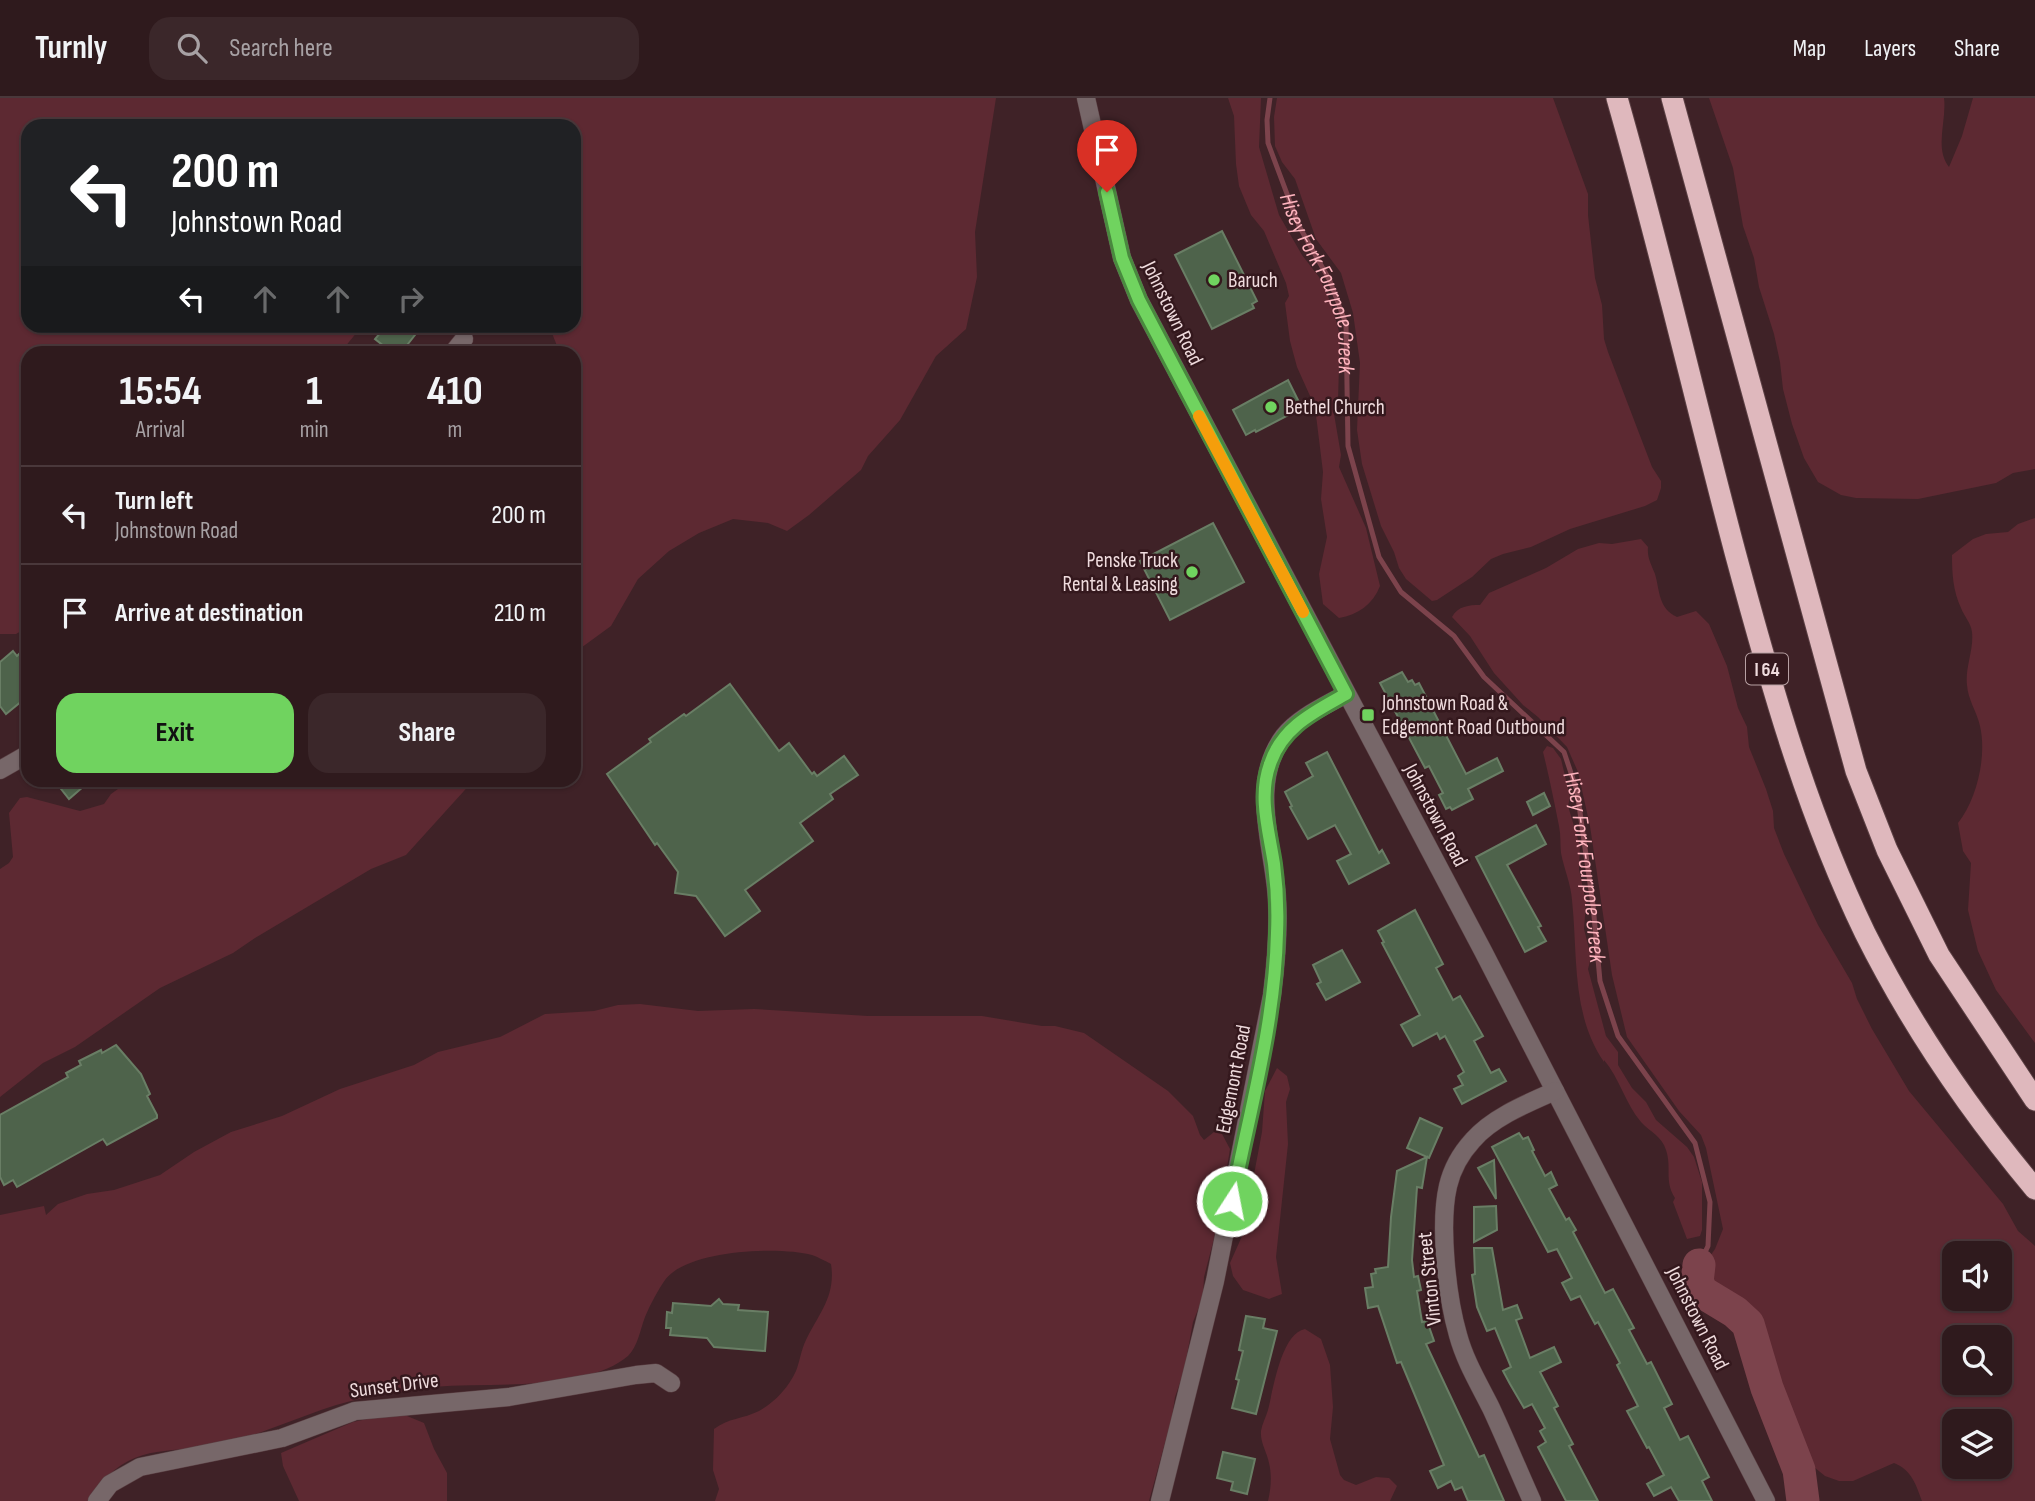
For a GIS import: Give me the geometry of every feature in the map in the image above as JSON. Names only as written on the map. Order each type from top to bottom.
[{"type":"highway","name":"I 64","points":[[1618,98],[1750,607],[1774,693],[1810,803],[1859,919],[1891,983],[1980,1122],[2035,1189]]},
{"type":"highway","points":[[1672,98],[1856,771],[1887,850],[1939,955],[2035,1100]]},
{"type":"street","name":"Johnstown Road","points":[[1086,98],[1122,258],[1134,288],[1555,1091],[1766,1501]]},
{"type":"street","points":[[459,346],[464,339]]},
{"type":"street","name":"Edgemont Road","points":[[1160,1501],[1215,1281],[1272,995],[1276,966],[1277,900],[1266,816],[1266,777],[1276,748],[1285,735],[1312,713],[1346,694]]},
{"type":"street","points":[[0,770],[21,758]]},
{"type":"street","name":"Vinton Street","points":[[1531,1501],[1492,1410],[1468,1365],[1458,1335],[1450,1299],[1445,1213],[1447,1189],[1453,1169],[1474,1138],[1488,1126],[1555,1091]]},
{"type":"street","name":"Sunset Drive","points":[[97,1501],[110,1484],[140,1467],[282,1438],[355,1410],[509,1397],[656,1373],[671,1383]]},
{"type":"shaded area","points":[[0,98],[996,98],[975,232],[977,277],[966,329],[936,356],[900,420],[868,456],[861,470],[787,531],[768,523],[733,519],[699,533],[669,551],[638,579],[611,626],[581,648],[581,346],[557,346],[552,333],[581,333],[581,119],[21,119],[21,333],[356,333],[346,346],[21,346],[21,631],[16,634],[0,634]]},
{"type":"shaded area","points":[[1228,98],[1261,98],[1259,147],[1279,215],[1302,255],[1319,277],[1331,303],[1340,335],[1338,400],[1334,414],[1341,455],[1339,467],[1366,528],[1380,586],[1369,603],[1346,617],[1339,618],[1323,604],[1319,574],[1327,537],[1321,499],[1323,472],[1315,407],[1297,367],[1290,341],[1285,303],[1289,296],[1286,283],[1264,231],[1251,215],[1239,186],[1234,116]]},
{"type":"shaded area","points":[[1277,98],[1553,98],[1588,194],[1588,215],[1595,278],[1602,305],[1604,339],[1652,467],[1661,481],[1657,500],[1491,559],[1472,577],[1437,600],[1432,601],[1406,579],[1381,526],[1362,464],[1357,430],[1360,363],[1353,313],[1341,273],[1316,239],[1295,179],[1282,162],[1275,146],[1274,117]]},
{"type":"shaded area","points":[[1709,98],[1944,98],[1942,151],[1949,167],[1973,98],[2035,98],[2035,469],[2013,473],[1996,483],[1918,499],[1856,498],[1841,495],[1818,482],[1804,458],[1792,424],[1774,334],[1743,226],[1733,168]]},
{"type":"shaded area","points":[[2035,518],[2035,1043],[1996,990],[1978,951],[1968,910],[1971,863],[1963,851],[1958,823],[1965,813],[1979,777],[1982,738],[1967,685],[1972,632],[1956,595],[1952,555],[1973,539],[1986,534],[2008,532],[2018,524]]},
{"type":"shaded area","points":[[1641,539],[1648,547],[1666,609],[1677,617],[1696,611],[1709,624],[1727,666],[1738,708],[1747,727],[1749,747],[1766,789],[1773,811],[1774,828],[1784,854],[1818,925],[1852,983],[1872,1029],[1909,1091],[2003,1204],[2018,1231],[2035,1246],[2035,1501],[1922,1501],[1909,1474],[1894,1463],[1853,1481],[1839,1481],[1825,1476],[1809,1463],[1794,1438],[1749,1310],[1719,1291],[1705,1278],[1704,1265],[1715,1249],[1723,1229],[1706,1148],[1701,1135],[1679,1111],[1627,1037],[1612,975],[1590,826],[1578,772],[1567,747],[1494,673],[1470,636],[1452,617],[1461,608],[1480,605],[1489,593],[1546,568],[1578,549],[1599,543],[1612,544]]},
{"type":"shaded area","points":[[1547,746],[1553,748],[1561,759],[1570,797],[1568,806],[1580,846],[1579,869],[1586,903],[1584,929],[1591,957],[1588,969],[1606,1036],[1618,1052],[1618,1065],[1632,1088],[1646,1102],[1656,1120],[1687,1147],[1694,1157],[1702,1182],[1700,1236],[1687,1239],[1673,1202],[1675,1198],[1670,1186],[1668,1157],[1664,1145],[1635,1115],[1614,1075],[1593,1044],[1586,1024],[1578,984],[1571,894],[1543,752]]},
{"type":"shaded area","points":[[121,787],[468,787],[406,855],[371,869],[233,953],[160,988],[75,1047],[43,1063],[0,1097],[0,869],[13,857],[9,813],[20,798],[27,797],[80,811],[104,804]]},
{"type":"shaded area","points":[[640,1004],[698,1011],[754,1009],[868,1016],[982,1016],[1055,1026],[1084,1033],[1168,1091],[1193,1116],[1204,1140],[1214,1132],[1221,1132],[1230,1149],[1218,1223],[1204,1277],[1203,1297],[1193,1322],[1184,1371],[1149,1501],[715,1501],[719,1489],[713,1470],[714,1429],[759,1411],[785,1389],[796,1371],[804,1344],[821,1313],[831,1286],[831,1264],[812,1255],[756,1251],[712,1257],[676,1270],[665,1280],[654,1298],[628,1356],[597,1373],[549,1382],[432,1387],[363,1398],[329,1407],[228,1443],[150,1453],[135,1458],[108,1476],[90,1501],[0,1501],[0,1215],[44,1206],[46,1215],[58,1204],[160,1175],[231,1132],[282,1116],[340,1089],[414,1065],[438,1052],[500,1037],[545,1014],[594,1011],[618,1005]]},
{"type":"shaded area","points":[[1277,1068],[1287,1076],[1290,1089],[1286,1102],[1288,1144],[1276,1257],[1282,1294],[1269,1299],[1243,1290],[1233,1276],[1230,1263],[1247,1225],[1262,1132],[1265,1091]]},
{"type":"shaded area","points":[[1305,1329],[1321,1339],[1330,1365],[1333,1407],[1330,1439],[1340,1475],[1344,1480],[1356,1485],[1376,1477],[1389,1478],[1397,1486],[1390,1501],[1268,1501],[1271,1472],[1262,1440],[1262,1428],[1284,1351],[1297,1333]]},
{"type":"shaded area","points":[[386,1415],[407,1416],[424,1423],[447,1473],[447,1501],[299,1501],[283,1466],[281,1453],[353,1422]]},
{"type":"building","name":"Baruch","points":[[1222,231],[1257,301],[1252,304],[1254,308],[1212,329],[1175,255]]},
{"type":"building","points":[[380,333],[416,333],[406,346],[384,346],[375,339]]},
{"type":"building","name":"Bethel Church","points":[[1288,380],[1302,408],[1246,435],[1233,410]]},
{"type":"building","name":"Penske Truck Rental & Leasing","points":[[1213,523],[1244,582],[1170,620],[1140,561]]},
{"type":"building","points":[[13,651],[21,656],[21,702],[6,714],[0,706],[0,662]]},
{"type":"building","points":[[1402,672],[1408,682],[1412,680],[1415,685],[1419,683],[1466,774],[1497,758],[1503,771],[1468,789],[1473,799],[1452,810],[1450,807],[1446,809],[1439,795],[1443,793],[1429,766],[1425,768],[1380,683]]},
{"type":"building","points":[[730,684],[779,751],[789,743],[812,774],[814,772],[817,776],[844,756],[858,775],[830,794],[833,799],[800,823],[813,841],[745,890],[760,911],[725,936],[696,896],[675,893],[678,872],[657,843],[655,845],[607,774],[651,742],[649,739]]},
{"type":"building","points":[[1327,752],[1379,853],[1382,850],[1389,863],[1349,884],[1337,861],[1351,854],[1335,825],[1308,839],[1290,807],[1292,806],[1285,792],[1313,776],[1306,763]]},
{"type":"building","points":[[60,787],[83,787],[69,799]]},
{"type":"building","points":[[1544,793],[1550,806],[1533,815],[1527,802]]},
{"type":"building","points":[[1536,825],[1546,844],[1507,865],[1541,926],[1538,927],[1546,941],[1525,952],[1476,857]]},
{"type":"building","points":[[1415,910],[1443,964],[1436,968],[1453,1000],[1460,996],[1483,1036],[1474,1041],[1491,1073],[1499,1069],[1506,1081],[1462,1104],[1454,1089],[1463,1085],[1458,1076],[1464,1072],[1445,1036],[1440,1039],[1437,1033],[1413,1046],[1401,1025],[1420,1015],[1378,931]]},
{"type":"building","points":[[1342,950],[1360,982],[1326,1000],[1317,984],[1321,982],[1313,965]]},
{"type":"building","points":[[116,1045],[141,1074],[157,1118],[107,1145],[103,1139],[17,1187],[13,1180],[4,1185],[0,1177],[0,1115],[68,1077],[66,1073],[81,1065],[79,1061]]},
{"type":"building","points":[[1420,1118],[1442,1128],[1429,1158],[1407,1148]]},
{"type":"building","points":[[1519,1133],[1523,1139],[1528,1137],[1545,1176],[1551,1172],[1557,1185],[1549,1189],[1566,1220],[1569,1218],[1576,1230],[1573,1232],[1605,1293],[1613,1289],[1634,1328],[1629,1330],[1647,1364],[1651,1362],[1672,1404],[1664,1408],[1680,1440],[1688,1436],[1709,1477],[1702,1481],[1712,1501],[1679,1501],[1671,1487],[1654,1496],[1647,1484],[1664,1475],[1627,1411],[1638,1406],[1617,1365],[1620,1363],[1598,1322],[1595,1324],[1580,1296],[1571,1300],[1562,1283],[1572,1278],[1557,1249],[1548,1252],[1492,1147]]},
{"type":"building","points":[[1427,1157],[1422,1188],[1417,1187],[1412,1260],[1414,1277],[1418,1276],[1421,1290],[1417,1291],[1422,1322],[1427,1321],[1434,1341],[1426,1344],[1479,1457],[1484,1455],[1504,1501],[1468,1501],[1462,1487],[1455,1490],[1451,1481],[1438,1488],[1430,1471],[1444,1465],[1401,1362],[1397,1363],[1378,1306],[1368,1308],[1365,1288],[1373,1287],[1371,1274],[1376,1273],[1375,1269],[1388,1267],[1397,1171]]},
{"type":"building","points":[[1494,1160],[1496,1199],[1478,1168]]},
{"type":"building","points":[[1496,1206],[1497,1230],[1474,1242],[1474,1207]]},
{"type":"building","points":[[1474,1248],[1492,1248],[1503,1310],[1517,1305],[1522,1318],[1516,1320],[1530,1358],[1554,1347],[1561,1362],[1540,1372],[1558,1406],[1554,1408],[1573,1444],[1569,1446],[1598,1501],[1566,1501],[1538,1447],[1546,1442],[1540,1431],[1545,1428],[1532,1404],[1524,1408],[1510,1384],[1503,1371],[1511,1367],[1495,1328],[1487,1331],[1477,1307],[1472,1275],[1475,1274]]},
{"type":"building","points":[[719,1299],[723,1304],[739,1305],[738,1310],[768,1312],[765,1351],[714,1347],[707,1338],[670,1335],[671,1328],[666,1328],[667,1312],[672,1313],[673,1303],[711,1306]]},
{"type":"building","points":[[1246,1316],[1265,1319],[1263,1328],[1277,1331],[1256,1414],[1232,1408],[1239,1380],[1236,1379],[1243,1351],[1239,1350]]},
{"type":"building","points":[[1223,1452],[1255,1459],[1247,1494],[1231,1490],[1233,1482],[1217,1478]]},
{"type":"waterway","name":"Hisey Fork Fourpole Creek","points":[[1270,98],[1268,143],[1299,226],[1330,281],[1346,324],[1348,446],[1379,557],[1401,592],[1454,636],[1484,677],[1564,752],[1577,791],[1593,905],[1600,981],[1618,1036],[1695,1143],[1710,1202],[1708,1246],[1699,1265]]},
{"type":"waterway","name":"Hisey Fork Fourpole Creek","points":[[1699,1265],[1697,1282],[1702,1292],[1735,1312],[1748,1324],[1767,1388],[1799,1470],[1803,1501]]},
{"type":"slow traffic","points":[[1199,416],[1303,612]]},
{"type":"place","name":"Baruch","points":[[1214,280]]},
{"type":"place","name":"Bethel Church","points":[[1271,407]]},
{"type":"place","name":"Penske Truck Rental & Leasing","points":[[1192,572]]},
{"type":"place","name":"Johnstown Road & Edgemont Road Outbound","points":[[1368,715]]},
{"type":"route","points":[[1107,192],[1122,258],[1139,300],[1346,694],[1297,723],[1285,735],[1276,748],[1266,777],[1264,797],[1277,900],[1276,966],[1267,1027],[1232,1201]]}]
